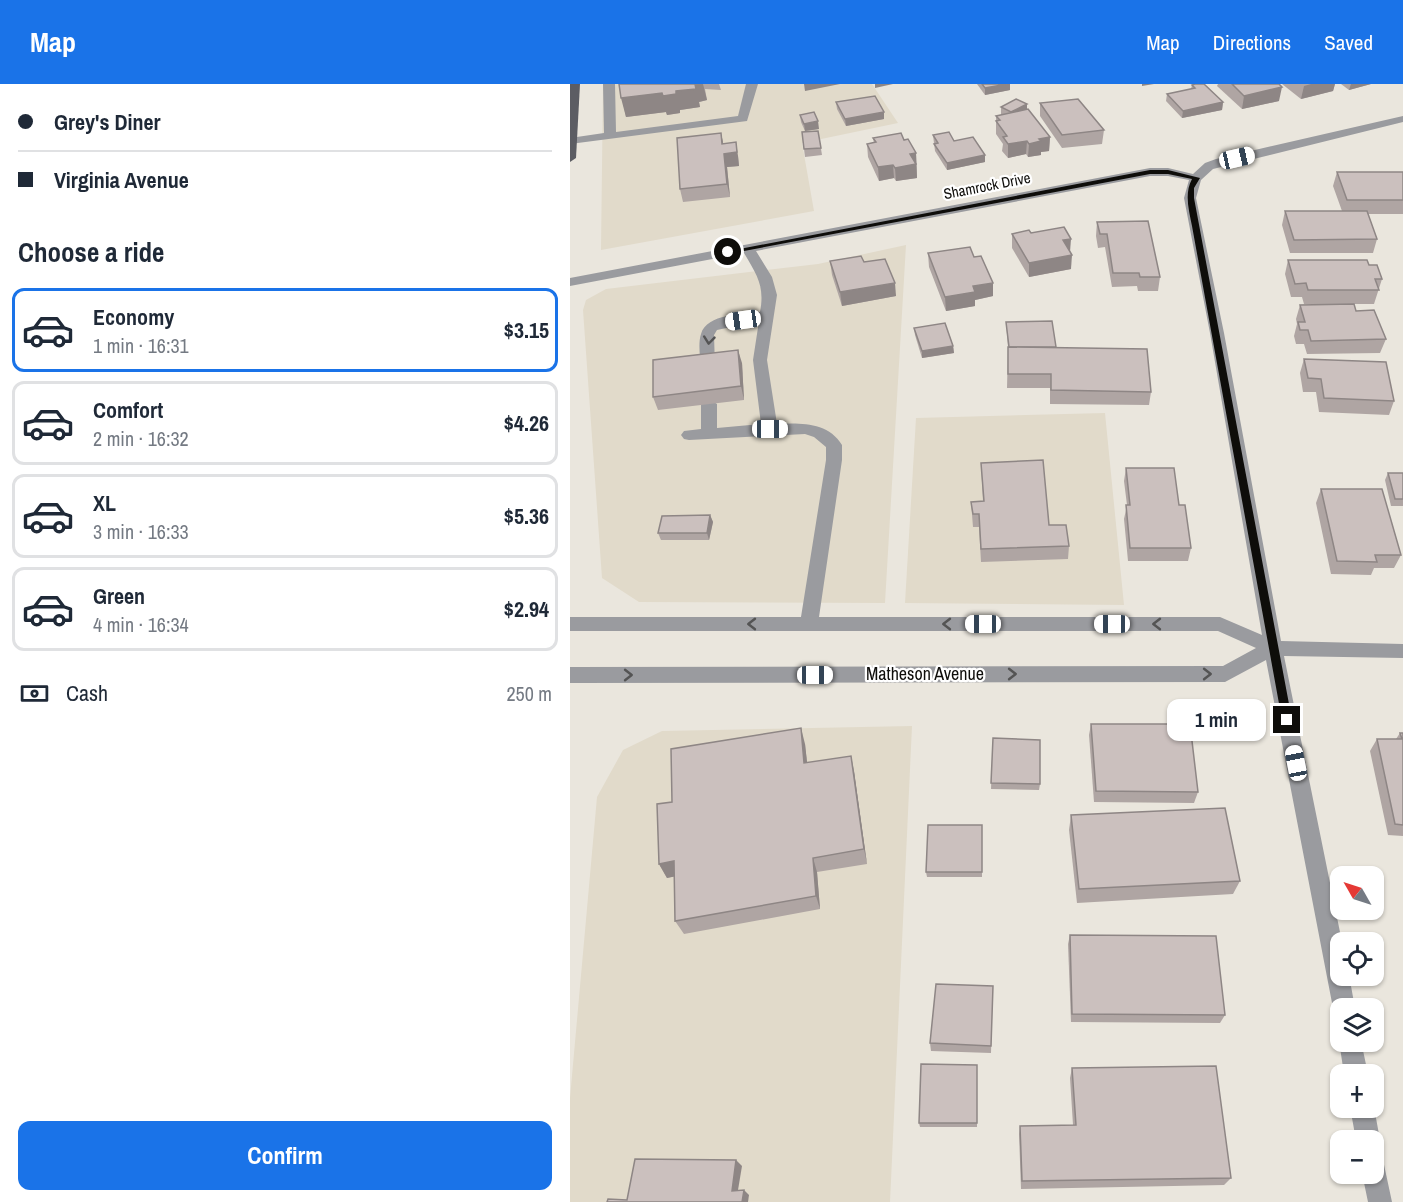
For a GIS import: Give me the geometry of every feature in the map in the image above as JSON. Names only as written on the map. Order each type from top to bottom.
[{"type":"main road","points":[[570,158],[574,84]]},
{"type":"street","points":[[609,84],[610,136]]},
{"type":"street","points":[[570,144],[610,136],[743,119],[752,84]]},
{"type":"street","points":[[1342,998],[1273,648],[1217,333],[1195,226],[1191,188],[1196,178],[1209,166],[1220,162],[1403,119]]},
{"type":"street","name":"Shamrock Drive","points":[[570,282],[1150,172],[1168,172],[1196,178]]},
{"type":"street","points":[[748,248],[765,277],[770,295],[760,360],[770,429]]},
{"type":"street","points":[[708,367],[707,335],[711,327],[719,323],[766,316]]},
{"type":"street","points":[[709,404],[709,433]]},
{"type":"street","points":[[689,435],[770,429],[814,429],[824,434],[834,445],[834,460],[809,624]]},
{"type":"street","name":"Matheson Avenue","points":[[570,624],[1220,624],[1273,648],[1403,651]]},
{"type":"street","name":"Matheson Avenue","points":[[570,675],[1225,674],[1273,648]]},
{"type":"street","points":[[1377,1184],[1380,1202]]},
{"type":"shaded area","points":[[603,84],[872,84],[898,123],[802,143],[814,211],[601,250]]},
{"type":"shaded area","points":[[906,245],[885,603],[639,602],[602,578],[583,310],[586,300],[606,289],[818,264]]},
{"type":"shaded area","points":[[1105,413],[1124,605],[905,603],[916,418]]},
{"type":"shaded area","points":[[912,726],[890,1202],[570,1202],[570,1098],[597,797],[623,750],[662,731]]},
{"type":"building","points":[[619,84],[695,84],[696,89],[676,91],[676,94],[663,96],[662,93],[621,98]]},
{"type":"building","points":[[982,84],[1007,84],[985,88]]},
{"type":"building","points":[[1204,84],[1223,102],[1183,111],[1167,94],[1195,88],[1192,85]]},
{"type":"building","points":[[1232,84],[1279,84],[1282,87],[1244,96]]},
{"type":"building","points":[[875,96],[884,112],[845,119],[836,102]]},
{"type":"building","points":[[1016,99],[1027,104],[1011,112],[1001,107]]},
{"type":"building","points":[[1078,99],[1104,130],[1062,135],[1040,103]]},
{"type":"building","points":[[1028,109],[1050,137],[1029,144],[1027,141],[1008,144],[1003,137],[1007,136],[996,121],[1000,120],[996,116]]},
{"type":"building","points":[[814,112],[818,121],[804,124],[800,115]]},
{"type":"building","points":[[818,131],[821,148],[804,149],[802,132]]},
{"type":"building","points":[[949,132],[954,141],[973,137],[985,155],[947,163],[934,144],[938,143],[933,135]]},
{"type":"building","points":[[721,133],[722,144],[736,142],[737,152],[724,154],[727,184],[680,189],[677,138]]},
{"type":"building","points":[[901,133],[904,140],[908,139],[916,153],[910,154],[916,164],[895,168],[893,165],[878,167],[867,144],[876,142],[873,138]]},
{"type":"building","points":[[1337,172],[1403,172],[1403,200],[1347,200]]},
{"type":"building","points":[[1285,211],[1367,211],[1377,239],[1294,240]]},
{"type":"building","points":[[1148,221],[1160,277],[1140,277],[1139,273],[1113,273],[1107,234],[1100,234],[1097,222]]},
{"type":"building","points":[[1064,227],[1071,239],[1063,240],[1072,255],[1029,263],[1012,234],[1029,230],[1031,233]]},
{"type":"building","points":[[970,247],[974,257],[981,256],[993,283],[973,286],[975,292],[945,297],[928,253]]},
{"type":"building","points":[[861,256],[864,262],[885,259],[895,283],[840,292],[830,261]]},
{"type":"building","points":[[1288,260],[1367,260],[1369,265],[1377,265],[1382,279],[1375,279],[1379,290],[1308,290],[1306,283],[1295,284]]},
{"type":"building","points":[[1354,304],[1356,311],[1374,310],[1386,339],[1311,341],[1308,330],[1300,330],[1298,322],[1305,322],[1300,305]]},
{"type":"building","points":[[1052,321],[1056,347],[1009,347],[1006,322]]},
{"type":"building","points":[[945,323],[953,346],[922,351],[914,328]]},
{"type":"building","points":[[1008,347],[1147,349],[1151,392],[1051,390],[1051,374],[1008,374]]},
{"type":"building","points":[[738,350],[741,386],[653,397],[653,360]]},
{"type":"building","points":[[1304,359],[1386,362],[1394,401],[1324,398],[1321,379],[1308,378]]},
{"type":"building","points":[[1043,460],[1049,525],[1066,525],[1069,546],[981,549],[979,514],[973,514],[971,502],[984,501],[981,463]]},
{"type":"building","points":[[1126,468],[1174,468],[1179,505],[1185,505],[1191,548],[1130,548],[1126,505],[1130,505]]},
{"type":"building","points":[[1388,473],[1403,473],[1403,499],[1395,499]]},
{"type":"building","points":[[1321,489],[1382,489],[1401,555],[1375,555],[1377,562],[1337,561]]},
{"type":"building","points":[[710,515],[707,533],[658,533],[662,516]]},
{"type":"building","points":[[1091,724],[1190,724],[1198,792],[1096,791]]},
{"type":"building","points":[[801,728],[804,763],[851,756],[864,849],[813,858],[816,896],[675,921],[674,861],[659,864],[657,804],[672,802],[671,749]]},
{"type":"building","points":[[1400,733],[1403,733],[1403,825],[1395,824],[1377,739],[1402,739]]},
{"type":"building","points":[[993,738],[1040,740],[1040,784],[991,783]]},
{"type":"building","points":[[1225,808],[1240,881],[1079,889],[1071,815]]},
{"type":"building","points":[[928,825],[982,825],[982,872],[926,872]]},
{"type":"building","points":[[1070,935],[1216,936],[1225,1015],[1072,1014]]},
{"type":"building","points":[[936,984],[993,986],[991,1046],[930,1043]]},
{"type":"building","points":[[921,1064],[977,1065],[977,1123],[919,1123]]},
{"type":"building","points":[[1216,1066],[1231,1178],[1022,1181],[1020,1126],[1076,1125],[1072,1068]]},
{"type":"building","points":[[635,1159],[736,1160],[732,1191],[744,1190],[742,1202],[607,1202],[608,1199],[627,1200]]},
{"type":"route","points":[[728,252],[1150,172],[1168,172],[1196,178],[1191,188],[1195,226],[1217,333],[1287,720]]}]
